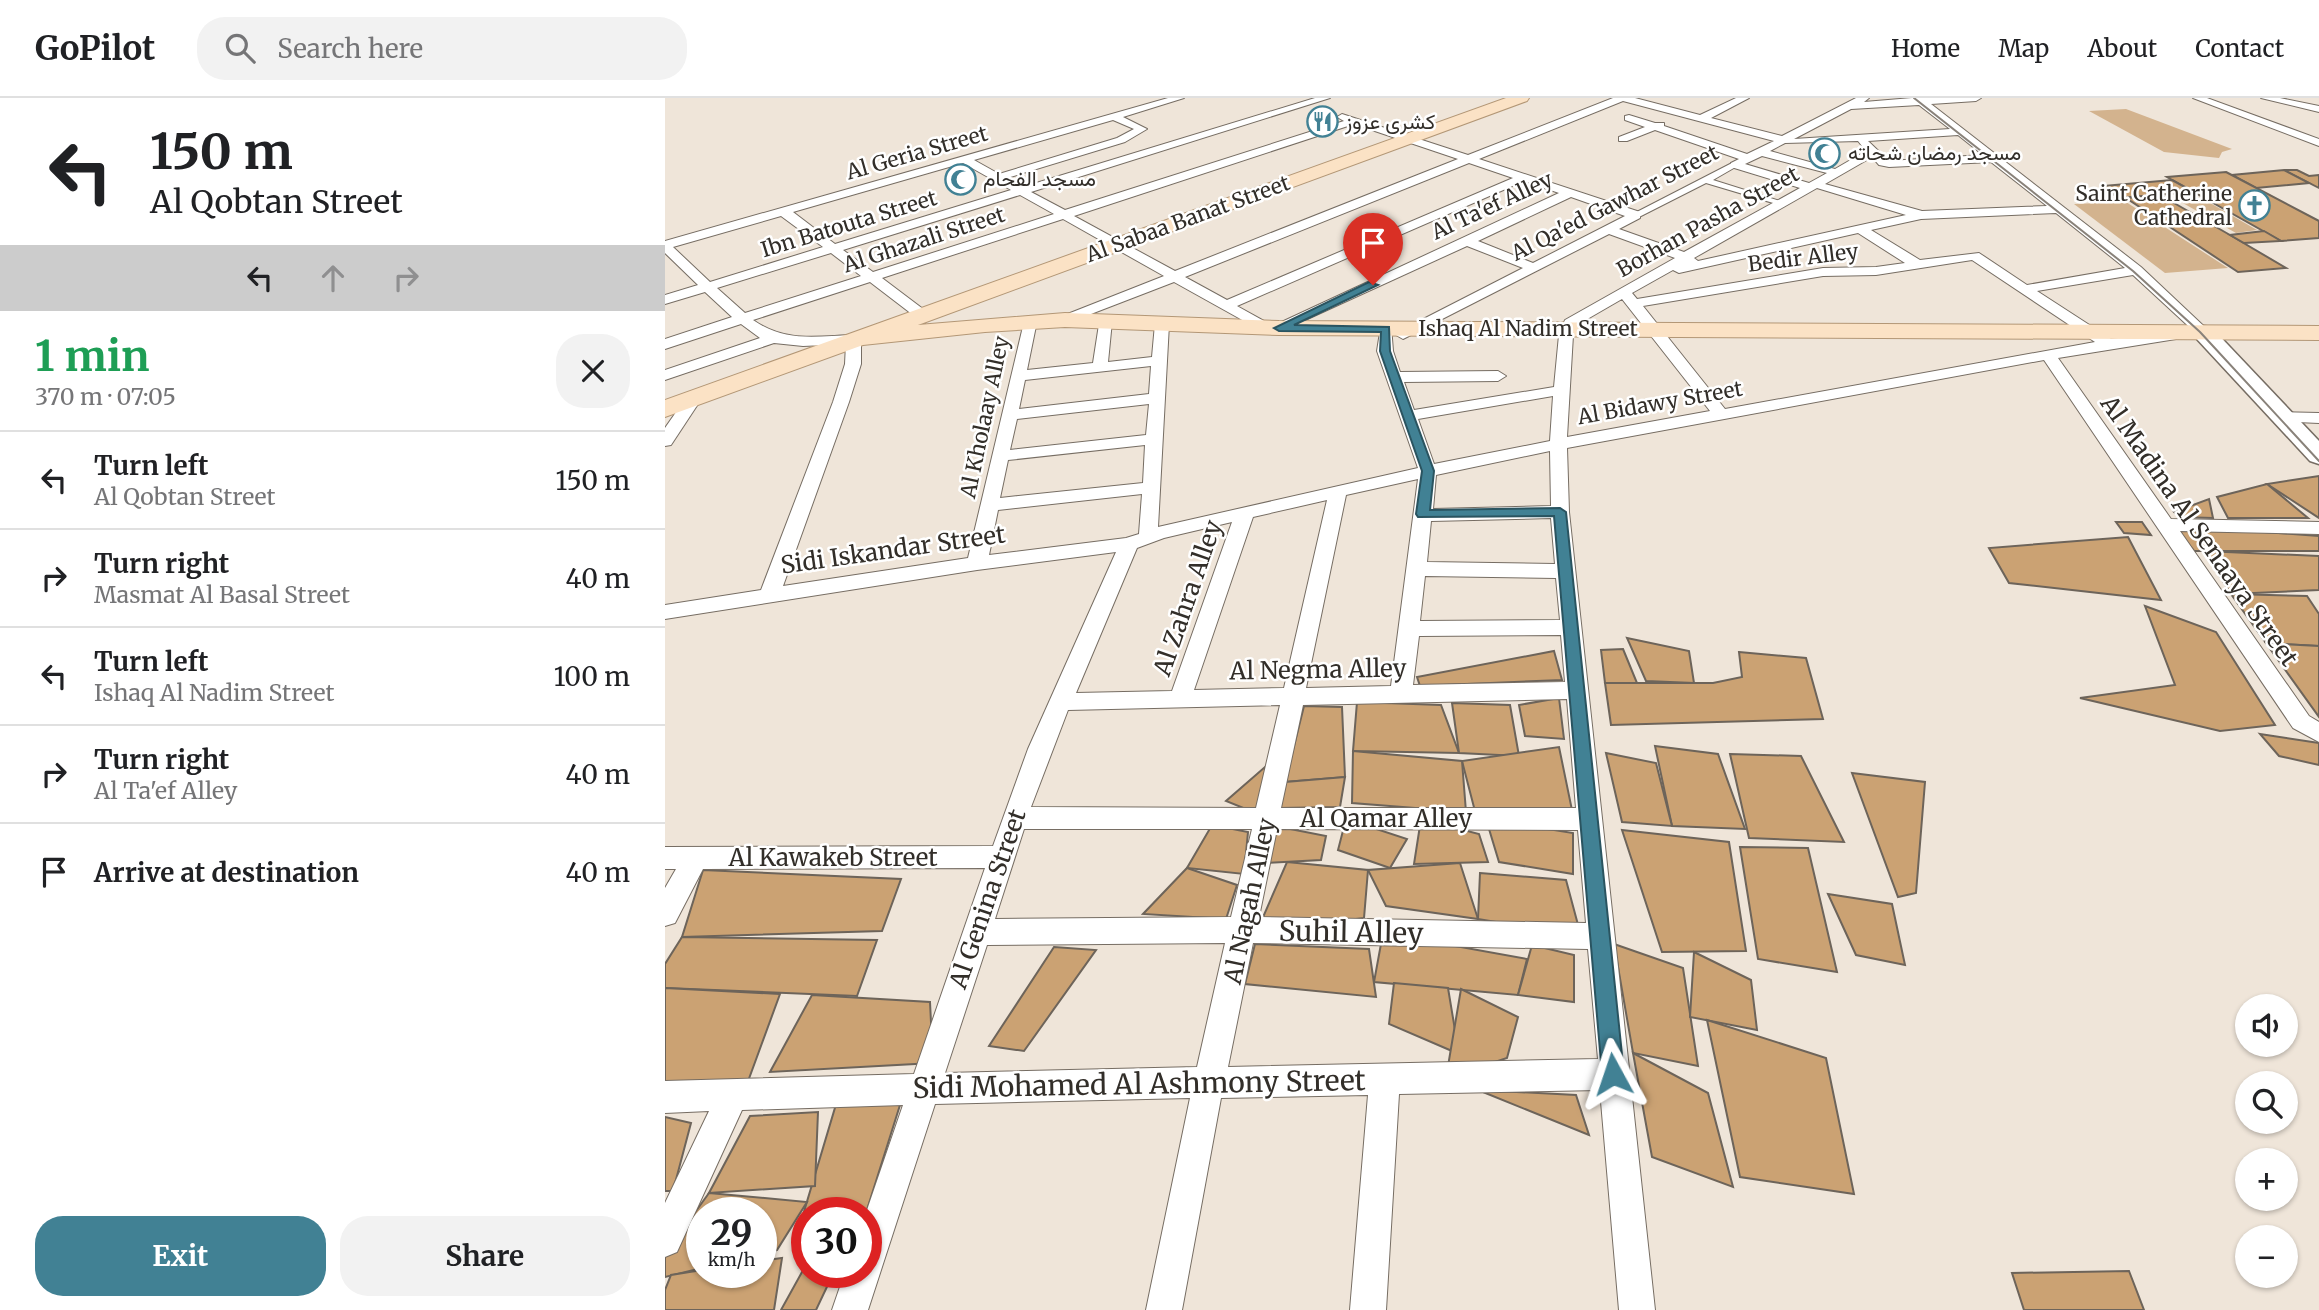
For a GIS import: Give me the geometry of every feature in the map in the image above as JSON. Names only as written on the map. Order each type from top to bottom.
[{"type":"main road","name":"Al Sabaa Banat Street","points":[[855,339],[1521,98]]},
{"type":"main road","name":"Ishaq Al Nadim Street","points":[[855,339],[1030,321],[1065,320],[1273,328],[1385,337],[1415,329],[2319,333]]},
{"type":"main road","points":[[2203,332],[2319,456]]},
{"type":"main road","points":[[665,409],[855,339]]},
{"type":"street","name":"Al Geria Street","points":[[665,245],[1179,98]]},
{"type":"street","points":[[1286,98],[1636,215]]},
{"type":"street","name":"Ibn Batouta Street","points":[[665,300],[1325,98]]},
{"type":"street","points":[[1065,320],[1623,98],[1783,141],[1959,132]]},
{"type":"street","points":[[1700,119],[1744,98]]},
{"type":"street","name":"Al Qa'ed Gawhar Street","points":[[1415,329],[1864,98]]},
{"type":"street","points":[[1850,106],[1976,98]]},
{"type":"street","points":[[2198,98],[2309,126],[2319,144]]},
{"type":"street","points":[[2266,98],[2319,109]]},
{"type":"street","points":[[1918,100],[2136,270],[2203,332]]},
{"type":"street","points":[[1716,102],[1729,105]]},
{"type":"street","points":[[1623,139],[1686,115]]},
{"type":"street","points":[[997,178],[1121,140],[1142,129],[1114,117]]},
{"type":"street","points":[[1629,118],[1748,158]]},
{"type":"street","name":"Al Ghazali Street","points":[[665,344],[1354,121]]},
{"type":"street","points":[[1858,138],[1883,163],[1994,158]]},
{"type":"street","points":[[1761,152],[1835,172]]},
{"type":"street","name":"Borhan Pasha Street","points":[[1567,330],[1575,319],[1655,274],[1691,261],[1780,204],[1873,152]]},
{"type":"street","points":[[964,159],[1173,276],[1273,328]]},
{"type":"street","points":[[1735,165],[1921,215]]},
{"type":"street","points":[[1227,305],[1524,177]]},
{"type":"street","points":[[1704,180],[1780,204]]},
{"type":"street","name":"Al Ta'ef Alley","points":[[1273,328],[1570,193]]},
{"type":"street","points":[[1691,261],[1807,259],[1861,229],[1921,215],[2060,209]]},
{"type":"street","points":[[783,211],[922,315]]},
{"type":"street","points":[[1608,229],[1691,261],[1724,289]]},
{"type":"street","points":[[1861,229],[1918,265]]},
{"type":"street","points":[[1467,241],[1534,268]]},
{"type":"street","points":[[665,245],[742,319],[773,338]]},
{"type":"street","name":"Bedir Alley","points":[[1633,304],[1724,289],[1807,259],[1876,271],[1978,257],[2027,289]]},
{"type":"street","points":[[2027,289],[2136,270]]},
{"type":"street","points":[[2027,289],[2108,344]]},
{"type":"street","points":[[1623,292],[1656,330],[1721,415]]},
{"type":"street","name":"Al Kholaay Alley","points":[[977,563],[1030,321]]},
{"type":"street","points":[[1100,368],[1105,321]]},
{"type":"street","name":"Al Genina Street","points":[[882,1216],[1000,857],[1060,702],[1139,540],[1151,487],[1162,324]]},
{"type":"street","points":[[1567,330],[1558,444],[1560,512],[1637,1310]]},
{"type":"street","name":"Al Bidawy Street","points":[[1139,540],[1428,471],[1558,444],[2108,344],[2203,332]]},
{"type":"street","points":[[1385,337],[1394,377],[1428,471],[1401,694]]},
{"type":"street","points":[[665,375],[773,338],[855,339],[853,364],[841,402],[770,594]]},
{"type":"street","name":"Al Madina Al Senaaya Street","points":[[2048,355],[2301,722],[2316,732]]},
{"type":"street","points":[[1018,376],[1158,361]]},
{"type":"street","points":[[1394,377],[1499,376]]},
{"type":"street","points":[[1409,416],[1563,390]]},
{"type":"street","points":[[665,441],[694,398]]},
{"type":"street","points":[[1010,415],[1156,398]]},
{"type":"street","points":[[2281,417],[2319,418]]},
{"type":"street","points":[[1001,456],[1154,439]]},
{"type":"street","points":[[990,505],[1151,487]]},
{"type":"street","name":"Al Nagah Alley","points":[[1164,1310],[1209,1082],[1338,492]]},
{"type":"street","points":[[1423,514],[1560,512]]},
{"type":"street","name":"Al Zahra Alley","points":[[1180,699],[1244,515]]},
{"type":"street","points":[[2164,525],[2319,527]]},
{"type":"street","name":"Sidi Iskandar Street","points":[[665,612],[1139,540]]},
{"type":"street","points":[[1416,569],[1565,571]]},
{"type":"street","points":[[1409,629],[1571,627]]},
{"type":"street","name":"Al Negma Alley","points":[[1060,702],[1576,690]]},
{"type":"street","name":"Al Qamar Alley","points":[[1015,818],[1590,819]]},
{"type":"street","name":"Al Kawakeb Street","points":[[665,858],[1000,857]]},
{"type":"street","points":[[665,914],[697,858]]},
{"type":"street","name":"Suhil Alley","points":[[975,932],[1244,930],[1601,936]]},
{"type":"street","name":"Sidi Mohamed Al Ashmony Street","points":[[665,1097],[925,1088],[1613,1074]]},
{"type":"street","points":[[1368,1310],[1385,1079]]},
{"type":"street","points":[[665,1240],[733,1095]]},
{"type":"street","points":[[850,1310],[858,1288]]},
{"type":"shaded area","points":[[2126,109],[2232,149],[2222,152],[2219,158],[2164,152],[2089,111]]},
{"type":"shaded area","points":[[2205,200],[2257,230],[2236,233],[2181,202]]},
{"type":"shaded area","points":[[2126,202],[2228,268],[2165,273],[2074,204]]},
{"type":"building","points":[[2284,170],[2297,170],[2309,176],[2319,175],[2319,188]]},
{"type":"building","points":[[2284,170],[2309,183],[2256,188],[2232,175]]},
{"type":"building","name":"Saint Catherine Cathedral","points":[[2226,172],[2319,221],[2319,238],[2281,241],[2167,177]]},
{"type":"building","points":[[2172,180],[2194,192],[2118,198],[2103,186]]},
{"type":"building","points":[[2160,195],[2286,268],[2238,272],[2126,198]]},
{"type":"building","points":[[2264,231],[2281,241],[2244,243],[2230,235]]},
{"type":"building","points":[[2319,476],[2319,518],[2267,484]]},
{"type":"building","points":[[2267,484],[2308,518],[2228,518],[2217,497]]},
{"type":"building","points":[[2209,499],[2213,518],[2179,517],[2174,512]]},
{"type":"building","points":[[2116,522],[2142,522],[2151,535],[2124,533]]},
{"type":"building","points":[[2172,525],[2319,536],[2319,551],[2194,551]]},
{"type":"building","points":[[2128,537],[2161,600],[2009,583],[1989,548]]},
{"type":"building","points":[[2204,551],[2319,556],[2319,590],[2231,594]]},
{"type":"building","points":[[2231,594],[2307,596],[2319,614],[2319,646],[2266,643]]},
{"type":"building","points":[[2145,606],[2216,632],[2275,725],[2220,731],[2080,698],[2175,685]]},
{"type":"building","points":[[1627,638],[1689,651],[1694,683],[1646,681]]},
{"type":"building","points":[[2266,643],[2319,646],[2319,717]]},
{"type":"building","points":[[1623,649],[1637,683],[1605,683],[1601,650]]},
{"type":"building","points":[[1554,651],[1562,680],[1420,686],[1417,677]]},
{"type":"building","points":[[1739,652],[1806,658],[1823,719],[1611,725],[1605,683],[1713,683],[1742,677]]},
{"type":"building","points":[[1559,698],[1564,739],[1525,736],[1519,705]]},
{"type":"building","points":[[1357,702],[1441,705],[1459,753],[1353,751]]},
{"type":"building","points":[[1452,703],[1510,705],[1519,756],[1459,753]]},
{"type":"building","points":[[1304,706],[1342,707],[1345,777],[1285,782]]},
{"type":"building","points":[[2260,734],[2319,743],[2319,765],[2279,756]]},
{"type":"building","points":[[1655,746],[1718,754],[1745,829],[1672,826]]},
{"type":"building","points":[[1559,747],[1572,810],[1477,819],[1462,761]]},
{"type":"building","points":[[1353,751],[1462,761],[1466,812],[1352,803]]},
{"type":"building","points":[[1606,753],[1656,763],[1672,826],[1622,822]]},
{"type":"building","points":[[1730,754],[1801,756],[1844,842],[1749,838]]},
{"type":"building","points":[[1265,767],[1268,818],[1226,801]]},
{"type":"building","points":[[1852,773],[1925,782],[1916,893],[1898,897]]},
{"type":"building","points":[[1345,777],[1340,807],[1279,808],[1285,782]]},
{"type":"building","points":[[1346,819],[1407,839],[1390,868],[1338,850]]},
{"type":"building","points":[[1421,819],[1479,834],[1488,862],[1414,864]]},
{"type":"building","points":[[1486,819],[1573,833],[1573,874],[1499,862]]},
{"type":"building","points":[[1212,825],[1248,832],[1244,874],[1187,868]]},
{"type":"building","points":[[1275,826],[1326,836],[1321,860],[1267,863]]},
{"type":"building","points":[[1622,830],[1729,842],[1746,951],[1662,952]]},
{"type":"building","points":[[1740,847],[1808,848],[1837,972],[1758,959]]},
{"type":"building","points":[[1287,862],[1368,870],[1364,918],[1257,931]]},
{"type":"building","points":[[1460,863],[1478,919],[1386,906],[1368,870]]},
{"type":"building","points":[[1187,868],[1237,885],[1226,919],[1143,914]]},
{"type":"building","points":[[703,870],[901,879],[882,931],[682,937]]},
{"type":"building","points":[[1480,873],[1566,880],[1581,936],[1478,919]]},
{"type":"building","points":[[1828,894],[1892,904],[1905,965],[1856,955]]},
{"type":"building","points":[[1383,933],[1527,959],[1518,995],[1374,982]]},
{"type":"building","points":[[682,937],[877,940],[857,996],[665,988],[665,964]]},
{"type":"building","points":[[1255,944],[1369,949],[1376,997],[1245,984]]},
{"type":"building","points":[[1614,944],[1683,968],[1698,1066],[1633,1053]]},
{"type":"building","points":[[1532,945],[1574,955],[1574,1002],[1518,995]]},
{"type":"building","points":[[1054,947],[1096,950],[1024,1051],[989,1046]]},
{"type":"building","points":[[1694,952],[1751,980],[1757,1030],[1690,1017]]},
{"type":"building","points":[[1394,983],[1448,988],[1459,1054],[1389,1024]]},
{"type":"building","points":[[665,988],[780,994],[743,1095],[665,1088]]},
{"type":"building","points":[[1461,989],[1518,1017],[1507,1058],[1446,1078]]},
{"type":"building","points":[[812,995],[930,1002],[933,1063],[770,1072]]},
{"type":"building","points":[[1707,1020],[1826,1058],[1854,1194],[1740,1177]]},
{"type":"building","points":[[1633,1053],[1708,1093],[1733,1187],[1652,1157]]},
{"type":"building","points":[[1478,1090],[1576,1095],[1589,1135]]},
{"type":"building","points":[[840,1091],[900,1105],[871,1197],[808,1197]]},
{"type":"building","points":[[818,1112],[815,1186],[709,1193],[750,1116]]},
{"type":"building","points":[[665,1117],[691,1123],[673,1191],[665,1191]]},
{"type":"building","points":[[709,1193],[753,1197],[706,1197]]},
{"type":"building","points":[[777,1199],[791,1201],[791,1228],[777,1250]]},
{"type":"building","points":[[686,1225],[686,1272],[665,1277],[665,1254]]},
{"type":"building","points":[[782,1258],[774,1310],[665,1310],[665,1290],[671,1275],[686,1273],[686,1288],[777,1288],[777,1259]]},
{"type":"building","points":[[2129,1271],[2144,1310],[2024,1310],[2012,1273]]},
{"type":"building","points":[[793,1288],[826,1288],[816,1310],[781,1310]]},
{"type":"tram line","points":[[1914,98],[2133,271],[2200,332],[2319,461]]},
{"type":"place","name":"كشرى عزوز","points":[[1322,122]]},
{"type":"place","name":"مسجد رمضان شحاته","points":[[1825,153]]},
{"type":"place","name":"مسجد الفحام","points":[[960,179]]},
{"type":"place","name":"Saint Catherine Cathedral","points":[[2255,206]]},
{"type":"route","points":[[1373,285],[1279,328],[1386,329],[1385,351],[1428,471],[1423,514],[1560,512],[1613,1074]]}]
